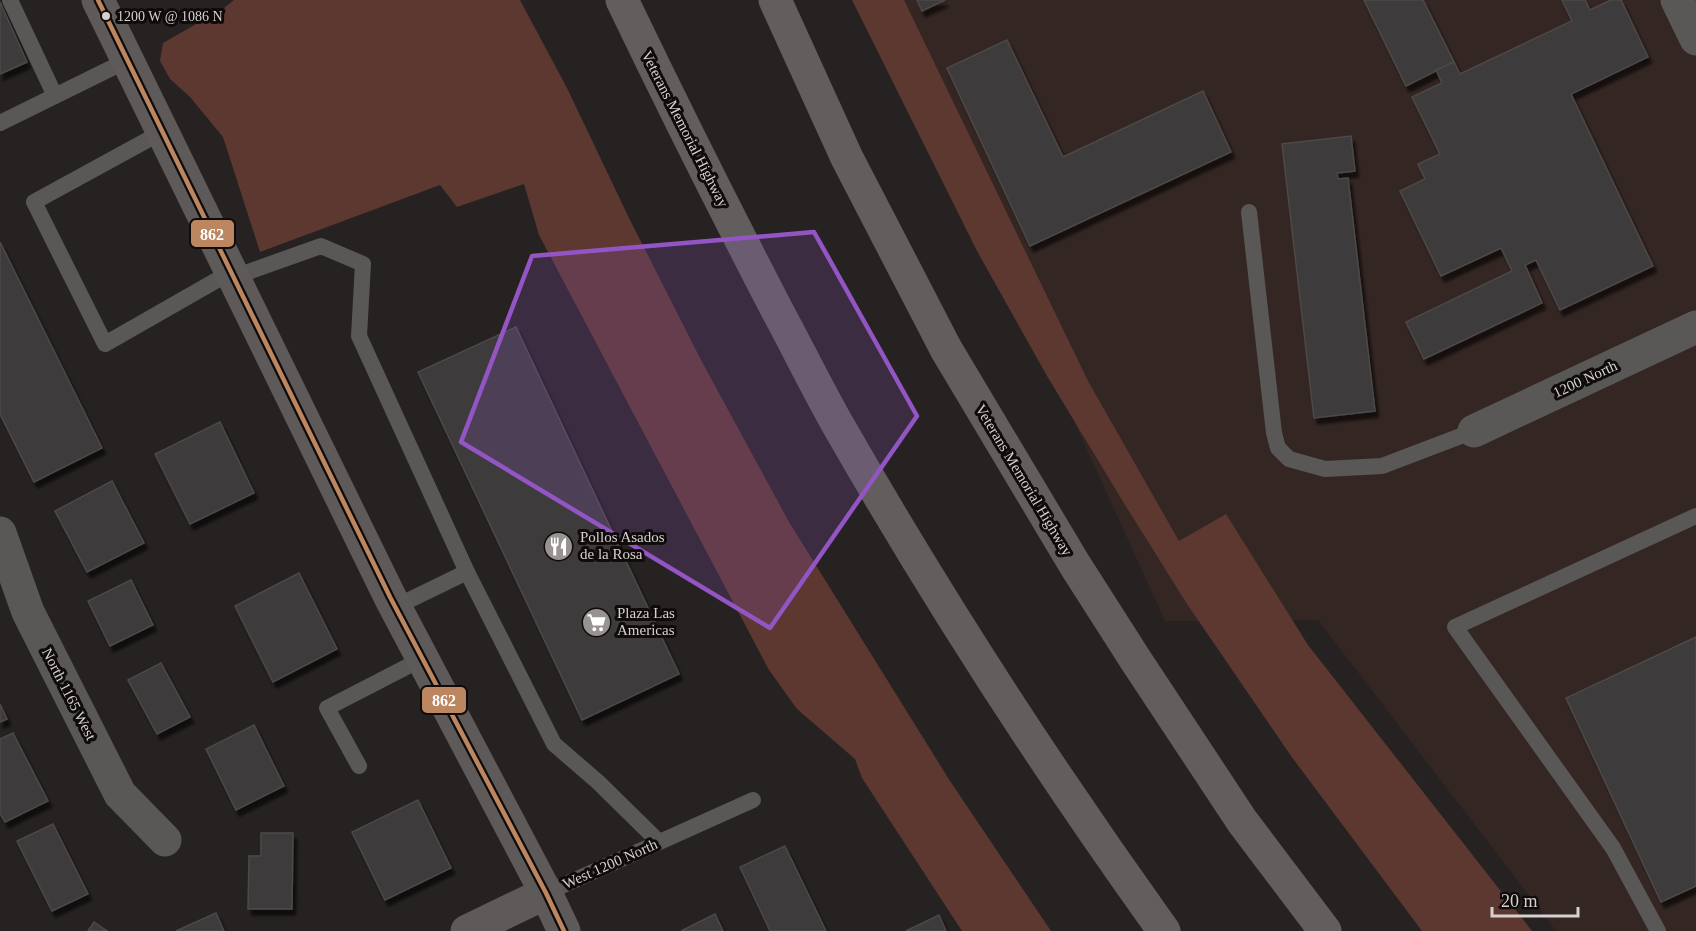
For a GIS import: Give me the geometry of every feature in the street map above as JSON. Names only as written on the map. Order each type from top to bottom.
[{"type":"highway","name":"Veterans Memorial Highway","points":[[622,0],[757,272],[877,492],[999,690],[1097,837],[1164,931]]},
{"type":"highway","name":"Veterans Memorial Highway","points":[[775,0],[847,158],[946,349],[1075,565],[1135,659],[1242,821],[1325,931]]},
{"type":"street","points":[[98,0],[395,607],[564,931]]},
{"type":"street","points":[[1677,0],[1696,39]]},
{"type":"street","name":"1200 North","points":[[1474,431],[1696,327]]},
{"type":"street","name":"North 1165 West","points":[[0,533],[28,612],[120,794],[165,840]]},
{"type":"street","name":"West 1200 North","points":[[467,931],[546,893]]},
{"type":"lane","points":[[10,0],[55,96]]},
{"type":"lane","points":[[0,123],[128,60]]},
{"type":"lane","points":[[162,132],[34,202],[105,344],[232,275],[321,246],[363,264],[359,336],[467,572],[554,744],[598,782],[659,842]]},
{"type":"lane","points":[[1249,212],[1274,433],[1278,448],[1289,459],[1325,469],[1382,466],[1474,431]]},
{"type":"lane","points":[[1658,931],[1613,848],[1455,627],[1696,516]]},
{"type":"lane","points":[[395,607],[467,572]]},
{"type":"lane","points":[[359,766],[327,708],[422,659]]},
{"type":"lane","name":"West 1200 North","points":[[546,893],[753,800]]},
{"type":"highlighted area","points":[[814,232],[917,416],[770,628],[461,442],[532,256]]},
{"type":"shaded area","points":[[234,0],[520,0],[567,88],[629,218],[701,360],[789,522],[950,781],[1051,931],[962,931],[862,778],[855,759],[797,709],[769,670],[539,235],[524,184],[457,207],[440,185],[260,252],[223,137],[190,97],[170,79],[160,61],[163,43]]},
{"type":"shaded area","points":[[852,0],[904,0],[1088,381],[1179,541],[1226,514],[1308,645],[1532,931],[1422,931],[1291,756],[1187,604],[1047,376],[977,251]]},
{"type":"shaded area","points":[[882,0],[1696,0],[1696,931],[1556,931],[1318,620],[1165,621]]},
{"type":"building","points":[[917,0],[945,0],[922,11]]},
{"type":"building","points":[[1364,0],[1423,0],[1454,62],[1406,86]]},
{"type":"building","points":[[1562,0],[1585,0],[1590,10],[1611,0],[1621,0],[1648,57],[1571,94],[1653,266],[1560,310],[1536,260],[1525,265],[1542,303],[1424,359],[1406,322],[1512,271],[1501,248],[1441,276],[1400,191],[1425,179],[1418,164],[1440,154],[1412,97],[1442,83],[1436,70],[1454,62],[1460,74],[1572,21]]},
{"type":"building","points":[[0,2],[27,62],[0,74]]},
{"type":"building","points":[[1007,40],[1063,157],[1203,91],[1231,152],[1030,246],[947,68]]},
{"type":"building","points":[[1351,136],[1355,171],[1337,173],[1338,179],[1348,178],[1375,411],[1314,418],[1282,144]]},
{"type":"building","points":[[0,242],[102,448],[34,482],[0,414]]},
{"type":"building","points":[[516,327],[679,674],[582,720],[418,372]]},
{"type":"building","points":[[220,422],[254,493],[190,524],[155,454]]},
{"type":"building","points":[[112,481],[144,543],[87,572],[55,511]]},
{"type":"building","points":[[299,573],[337,649],[273,682],[235,606]]},
{"type":"building","points":[[131,580],[153,625],[110,646],[88,601]]},
{"type":"building","points":[[1696,637],[1696,886],[1661,902],[1566,698]]},
{"type":"building","points":[[161,663],[190,717],[157,734],[128,680]]},
{"type":"building","points":[[0,704],[7,719],[0,722]]},
{"type":"building","points":[[254,725],[284,786],[236,810],[206,749]]},
{"type":"building","points":[[13,733],[48,801],[5,822],[0,813],[0,739]]},
{"type":"building","points":[[418,800],[451,868],[385,900],[352,832]]},
{"type":"building","points":[[53,824],[88,894],[52,911],[17,841]]},
{"type":"building","points":[[261,833],[293,833],[292,909],[248,909],[249,856],[261,856]]},
{"type":"building","points":[[785,846],[826,931],[770,931],[740,867]]},
{"type":"building","points":[[216,913],[224,931],[176,931]]},
{"type":"building","points":[[715,914],[723,931],[681,931]]},
{"type":"building","points":[[939,915],[946,931],[906,931]]},
{"type":"building","points":[[94,922],[107,931],[88,931]]},
{"type":"transit line","name":"862","points":[[98,0],[390,597],[564,931]]},
{"type":"place","name":"1200 W @ 1086 N","points":[[106,16]]},
{"type":"place","name":"Pollos Asados de la Rosa","points":[[559,546]]},
{"type":"place","name":"Plaza Las Americas","points":[[596,622]]}]
